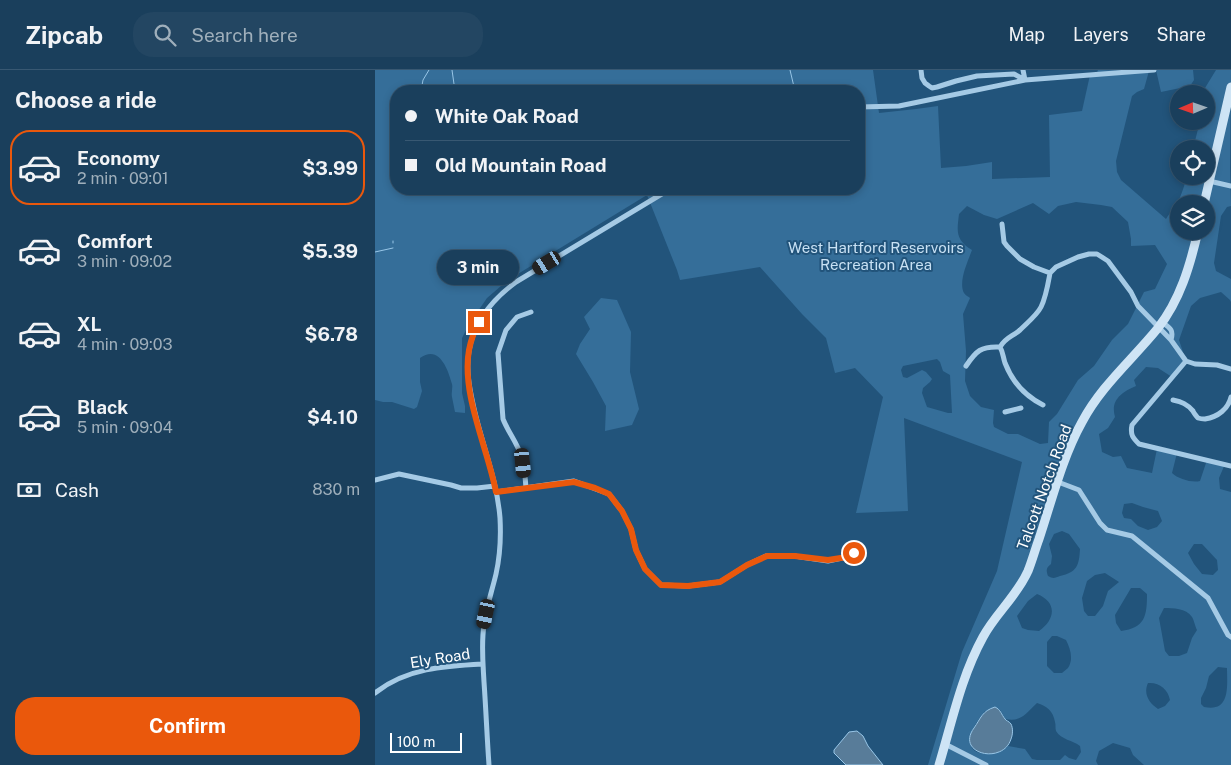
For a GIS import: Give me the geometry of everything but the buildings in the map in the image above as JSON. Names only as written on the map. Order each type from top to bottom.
[{"type":"street","points":[[921,70],[925,83],[933,88],[977,76],[1014,74],[1025,80]]},
{"type":"street","points":[[1023,70],[1025,80]]},
{"type":"street","points":[[865,107],[907,104],[1025,80],[1096,72],[1153,70]]},
{"type":"street","points":[[1215,155],[1231,87]]},
{"type":"street","points":[[1215,182],[1231,186]]},
{"type":"street","points":[[489,765],[482,649],[484,625],[496,573],[500,543],[500,516],[495,486],[475,415],[468,376],[469,352],[474,332],[493,302],[503,291],[660,195]]},
{"type":"street","points":[[1002,224],[1004,242],[1007,246],[1020,259],[1033,267],[1050,273]]},
{"type":"street","name":"Talcott Notch Road","points":[[939,765],[960,690],[973,656],[995,616],[1016,594],[1030,568],[1057,482],[1073,440],[1090,408],[1104,388],[1160,324],[1176,298],[1189,268],[1196,240]]},
{"type":"street","points":[[1000,347],[1005,340],[1018,331],[1039,310],[1050,273],[1060,264],[1089,254],[1097,254],[1108,261],[1131,292],[1138,306],[1160,324],[1171,329],[1173,334],[1171,340],[1186,361],[1195,364],[1217,365],[1230,370]]},
{"type":"street","points":[[526,488],[521,454],[503,419],[498,353],[506,330],[517,317],[531,312]]},
{"type":"street","points":[[966,366],[973,355],[980,349],[1000,347]]},
{"type":"street","points":[[1000,347],[1005,363],[1018,385],[1031,398],[1043,405]]},
{"type":"street","points":[[1186,361],[1132,425],[1131,436],[1139,444],[1231,466]]},
{"type":"street","points":[[1173,400],[1185,403],[1198,418],[1202,419],[1213,417],[1222,411],[1231,397]]},
{"type":"street","points":[[1005,412],[1021,408]]},
{"type":"street","points":[[375,480],[399,474],[461,488],[495,486]]},
{"type":"street","points":[[496,492],[574,482],[609,494],[622,511],[631,529],[636,550],[645,569],[661,585],[688,586],[720,582],[747,565],[767,556],[795,556],[828,560],[847,557],[854,553]]},
{"type":"street","points":[[1057,482],[1079,490],[1100,523],[1107,530],[1132,536],[1207,598],[1228,635],[1231,637]]},
{"type":"street","name":"Ely Road","points":[[375,693],[402,676],[423,670],[483,664]]},
{"type":"street","points":[[945,744],[986,765]]},
{"type":"green space","name":"West Hartford Reservoirs Recreation Area","points":[[375,70],[873,70],[879,113],[938,106],[941,168],[992,162],[992,179],[1050,177],[1049,115],[1082,111],[1090,75],[1096,75],[1098,70],[1149,71],[1144,89],[1132,96],[1116,161],[1117,172],[1121,180],[1166,219],[1170,214],[1170,240],[1215,240],[1215,195],[1181,195],[1184,185],[1215,185],[1215,140],[1195,140],[1198,130],[1215,130],[1215,85],[1207,85],[1216,70],[1231,70],[1231,206],[1227,207],[1221,216],[1214,263],[1216,271],[1231,279],[1231,302],[1221,292],[1200,298],[1191,306],[1179,340],[1186,361],[1172,377],[1158,368],[1146,367],[1134,380],[1136,386],[1118,397],[1114,406],[1115,417],[1108,428],[1099,434],[1102,452],[1113,457],[1121,456],[1127,468],[1152,473],[1157,449],[1177,453],[1172,473],[1181,479],[1189,481],[1200,481],[1207,460],[1225,464],[1219,478],[1220,489],[1231,492],[1231,765],[1144,765],[1133,755],[1130,748],[1113,743],[1099,751],[1096,761],[1098,765],[928,765],[962,652],[997,571],[1022,462],[904,418],[908,511],[856,513],[883,397],[855,368],[835,373],[826,338],[760,267],[680,280],[647,195],[508,280],[487,298],[476,314],[471,314],[462,338],[462,393],[465,413],[455,412],[452,384],[448,372],[442,360],[432,354],[427,354],[420,358],[422,391],[417,407],[414,409],[392,402],[375,400]],"holes":[[[1076,202],[1112,207],[1128,222],[1131,246],[1155,245],[1167,264],[1155,289],[1144,292],[1128,324],[1112,340],[1094,366],[1078,380],[1057,414],[1049,422],[1048,443],[1040,444],[1018,434],[1008,434],[994,427],[994,410],[981,407],[970,396],[965,381],[966,351],[963,314],[970,298],[964,293],[962,283],[972,250],[963,243],[958,235],[959,214],[967,206],[997,219],[1033,203],[1049,214],[1058,206]],[[937,359],[943,371],[950,375],[952,413],[927,407],[922,393],[923,388],[932,379],[922,370],[907,378],[903,377],[901,370],[903,366]],[[1132,503],[1158,511],[1162,521],[1157,527],[1148,530],[1138,526],[1131,519],[1124,518],[1122,513],[1124,504]],[[1062,531],[1069,534],[1080,549],[1078,564],[1074,570],[1051,578],[1048,576],[1047,568],[1051,564],[1052,556],[1049,544],[1054,534]],[[1194,544],[1202,544],[1217,560],[1218,570],[1213,575],[1202,574],[1188,553]],[[1105,573],[1119,582],[1108,591],[1103,606],[1095,616],[1088,616],[1084,611],[1082,598],[1087,581],[1095,575]],[[1131,588],[1140,588],[1147,594],[1145,615],[1140,624],[1121,631],[1116,623],[1115,615]],[[1037,594],[1044,597],[1051,606],[1052,611],[1049,621],[1039,631],[1022,628],[1017,616],[1028,601]],[[1164,608],[1179,609],[1192,617],[1197,630],[1187,653],[1179,656],[1169,656],[1165,651],[1159,618]],[[1052,636],[1066,640],[1070,650],[1071,661],[1068,668],[1062,673],[1054,673],[1047,666],[1047,642]],[[1218,667],[1227,668],[1226,696],[1219,706],[1213,708],[1204,707],[1201,704],[1201,698],[1209,676]],[[1148,683],[1159,685],[1165,690],[1170,700],[1165,706],[1158,709],[1150,701],[1146,691]],[[1037,703],[1044,706],[1053,715],[1058,734],[1080,746],[1081,752],[1076,760],[1065,755],[1060,760],[1032,759],[1025,749],[1008,746],[998,752],[985,754],[979,753],[971,746],[972,732],[985,711],[1000,710],[1005,719],[1011,720],[1026,714]]]},
{"type":"green space","points":[[1156,70],[1193,70],[1194,80],[1191,85],[1170,85],[1170,90],[1161,92]]},
{"type":"green space","points":[[601,298],[617,300],[631,332],[630,372],[639,409],[632,425],[605,431],[606,406],[576,354],[590,329],[584,317]]},
{"type":"shaded area","points":[[995,707],[1000,711],[1005,720],[1011,724],[1012,737],[1006,747],[999,752],[991,754],[982,753],[975,750],[971,744],[970,737],[982,715]]},
{"type":"shaded area","points":[[857,731],[863,736],[868,746],[883,765],[846,765],[834,753],[834,750],[849,732]]},
{"type":"waterway","points":[[422,85],[429,70]]},
{"type":"waterway","points":[[452,70],[454,85]]},
{"type":"waterway","points":[[790,70],[794,85]]},
{"type":"waterway","points":[[375,252],[393,248]]},
{"type":"route","points":[[479,322],[471,341],[468,376],[475,415],[496,492],[574,482],[609,494],[622,511],[631,529],[636,550],[645,569],[661,585],[688,586],[720,582],[747,565],[767,556],[795,556],[828,560],[847,557],[854,553]]}]
